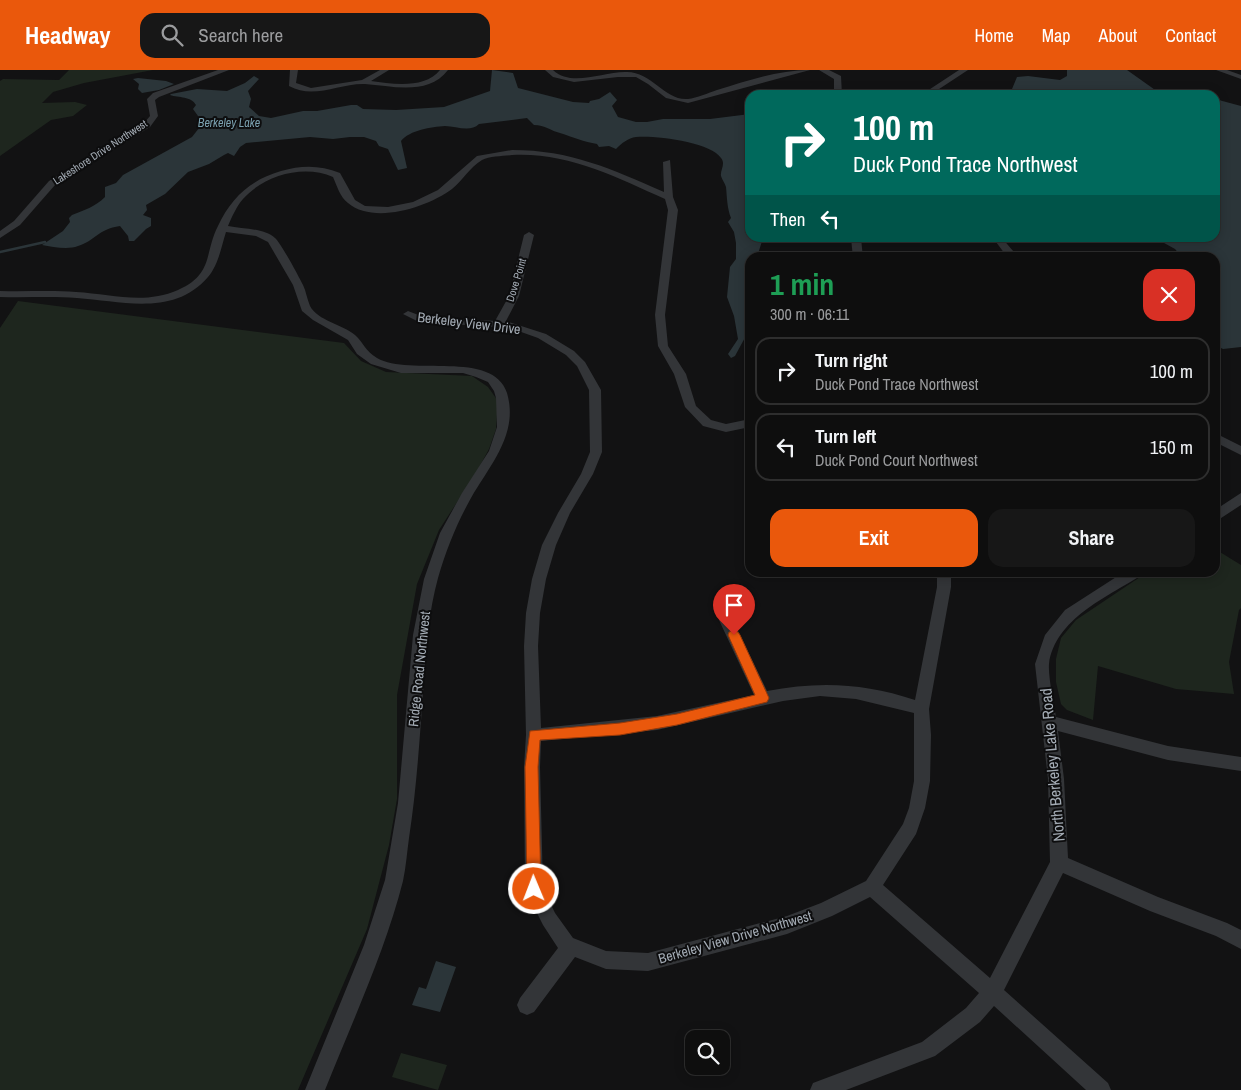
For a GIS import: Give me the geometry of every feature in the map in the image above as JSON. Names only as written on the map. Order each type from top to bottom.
[{"type":"street","name":"Lakeshore Drive Northwest","points":[[0,236],[22,220],[44,189],[147,125],[154,116],[152,99],[156,95],[225,70]]},
{"type":"street","points":[[294,70],[292,84],[299,88],[328,88],[364,82],[390,86],[410,86],[437,79],[444,70]]},
{"type":"street","points":[[364,82],[385,70]]},
{"type":"street","points":[[549,70],[555,77],[573,80],[623,74],[635,75],[652,82],[667,97],[674,100],[688,101],[764,79],[806,70]]},
{"type":"street","points":[[823,70],[838,78],[838,90]]},
{"type":"street","points":[[933,90],[964,70]]},
{"type":"street","points":[[1220,70],[1241,77]]},
{"type":"street","points":[[0,294],[78,295],[131,303],[153,302],[164,298],[196,284],[210,268],[221,228],[241,194],[254,184],[274,175],[304,167],[314,167],[337,175],[345,193],[352,202],[373,209],[394,209],[412,206],[434,198],[451,185],[479,158],[515,151],[561,154],[576,158],[669,197]]},
{"type":"street","points":[[668,162],[669,197],[673,210],[660,315],[663,346],[680,374],[691,408],[707,423],[726,428],[745,424]]},
{"type":"street","name":"Ridge Road Northwest","points":[[221,228],[258,234],[272,240],[298,285],[306,309],[317,318],[352,338],[361,352],[375,362],[401,370],[463,370],[480,374],[492,380],[500,390],[502,398],[503,427],[495,451],[466,496],[448,533],[432,580],[420,635],[406,803],[394,880],[373,945],[315,1090]]},
{"type":"street","name":"Dove Point","points":[[499,324],[514,296],[529,235]]},
{"type":"street","points":[[1001,242],[1009,252]]},
{"type":"street","name":"Berkeley View Drive","points":[[408,314],[419,319],[499,324],[526,330],[555,342],[581,364],[589,376],[594,390],[597,427],[596,452],[587,474],[556,528]]},
{"type":"street","points":[[1220,440],[1241,451]]},
{"type":"street","points":[[1220,513],[1241,498]]},
{"type":"street","name":"Berkeley View Drive Northwest","points":[[556,528],[539,579],[533,613],[531,690],[534,735],[532,767],[534,889],[549,919],[567,945],[606,960],[648,962],[787,925],[826,910],[872,887]]},
{"type":"street","points":[[944,577],[921,709],[923,735],[922,781],[917,808],[910,828],[872,887],[993,992],[1101,1090]]},
{"type":"street","name":"North Berkeley Lake Road","points":[[820,1090],[851,1085],[928,1050],[973,1015],[993,992],[1059,863],[1060,837],[1042,664],[1052,635],[1070,614],[1127,577]]},
{"type":"street","points":[[726,620],[763,698]]},
{"type":"street","points":[[534,735],[620,729],[677,719],[763,698],[820,690],[832,690],[909,704],[921,709]]},
{"type":"street","points":[[1049,722],[1157,752],[1241,764]]},
{"type":"street","points":[[1059,863],[1156,905],[1221,929],[1241,940]]},
{"type":"street","points":[[526,1004],[571,947]]},
{"type":"shaded area","points":[[69,70],[153,70],[84,83],[53,92],[42,103],[75,102],[87,105],[73,116],[51,120],[0,156],[0,81],[3,79],[59,80]]},
{"type":"shaded area","points":[[18,301],[344,343],[361,361],[386,372],[472,376],[488,387],[498,401],[496,429],[489,449],[476,473],[439,530],[417,584],[397,695],[397,799],[389,845],[367,929],[298,1090],[0,1090],[0,328]]},
{"type":"shaded area","points":[[1220,552],[1241,565],[1241,608],[1239,610],[1229,662],[1234,694],[1176,689],[1098,666],[1093,720],[1067,710],[1061,704],[1056,682],[1056,659],[1061,638],[1076,620],[1140,577],[1220,577]]},
{"type":"shaded area","points":[[401,1053],[447,1065],[438,1090],[392,1077]]},
{"type":"water","name":"Berkeley Lake","points":[[492,70],[513,73],[518,88],[573,102],[589,103],[610,92],[617,100],[612,106],[618,117],[636,122],[663,119],[710,119],[745,115],[745,242],[762,242],[759,252],[745,252],[745,338],[735,356],[731,358],[728,354],[738,339],[734,316],[727,297],[730,267],[736,259],[736,243],[734,232],[728,222],[731,218],[726,187],[721,176],[722,160],[715,152],[682,141],[644,137],[625,141],[616,149],[609,146],[599,147],[597,144],[534,125],[527,118],[479,124],[467,129],[439,126],[415,132],[401,141],[407,168],[398,170],[388,149],[379,146],[376,141],[364,137],[333,139],[310,137],[246,143],[240,147],[234,156],[228,153],[209,164],[188,172],[165,194],[146,205],[147,210],[143,215],[151,218],[151,226],[134,241],[129,241],[128,236],[120,226],[102,232],[84,244],[70,248],[42,245],[63,231],[70,222],[69,218],[72,215],[93,206],[105,197],[105,187],[116,183],[123,175],[192,137],[203,123],[193,109],[196,105],[191,100],[171,94],[197,89],[227,91],[245,83],[254,76],[259,79],[248,91],[251,99],[249,107],[259,116],[271,118],[303,111],[317,111],[351,105],[357,105],[363,109],[396,110],[444,107],[490,91]]},
{"type":"water","points":[[1067,70],[1127,70],[1155,90],[1010,90],[1017,77],[1028,76],[1060,80],[1067,76]]},
{"type":"water","points":[[133,79],[166,81],[174,84],[159,90],[142,93],[138,89],[139,84]]},
{"type":"water","points":[[1220,100],[1241,106],[1241,347],[1223,349],[1220,348],[1220,252],[1178,252],[1162,242],[1220,242]]},
{"type":"water","points":[[436,961],[456,967],[440,1012],[412,1005],[419,987],[426,989]]},
{"type":"waterway","points":[[0,252],[45,242]]},
{"type":"route","points":[[534,889],[532,767],[534,735],[620,729],[677,719],[763,698],[734,635]]}]
